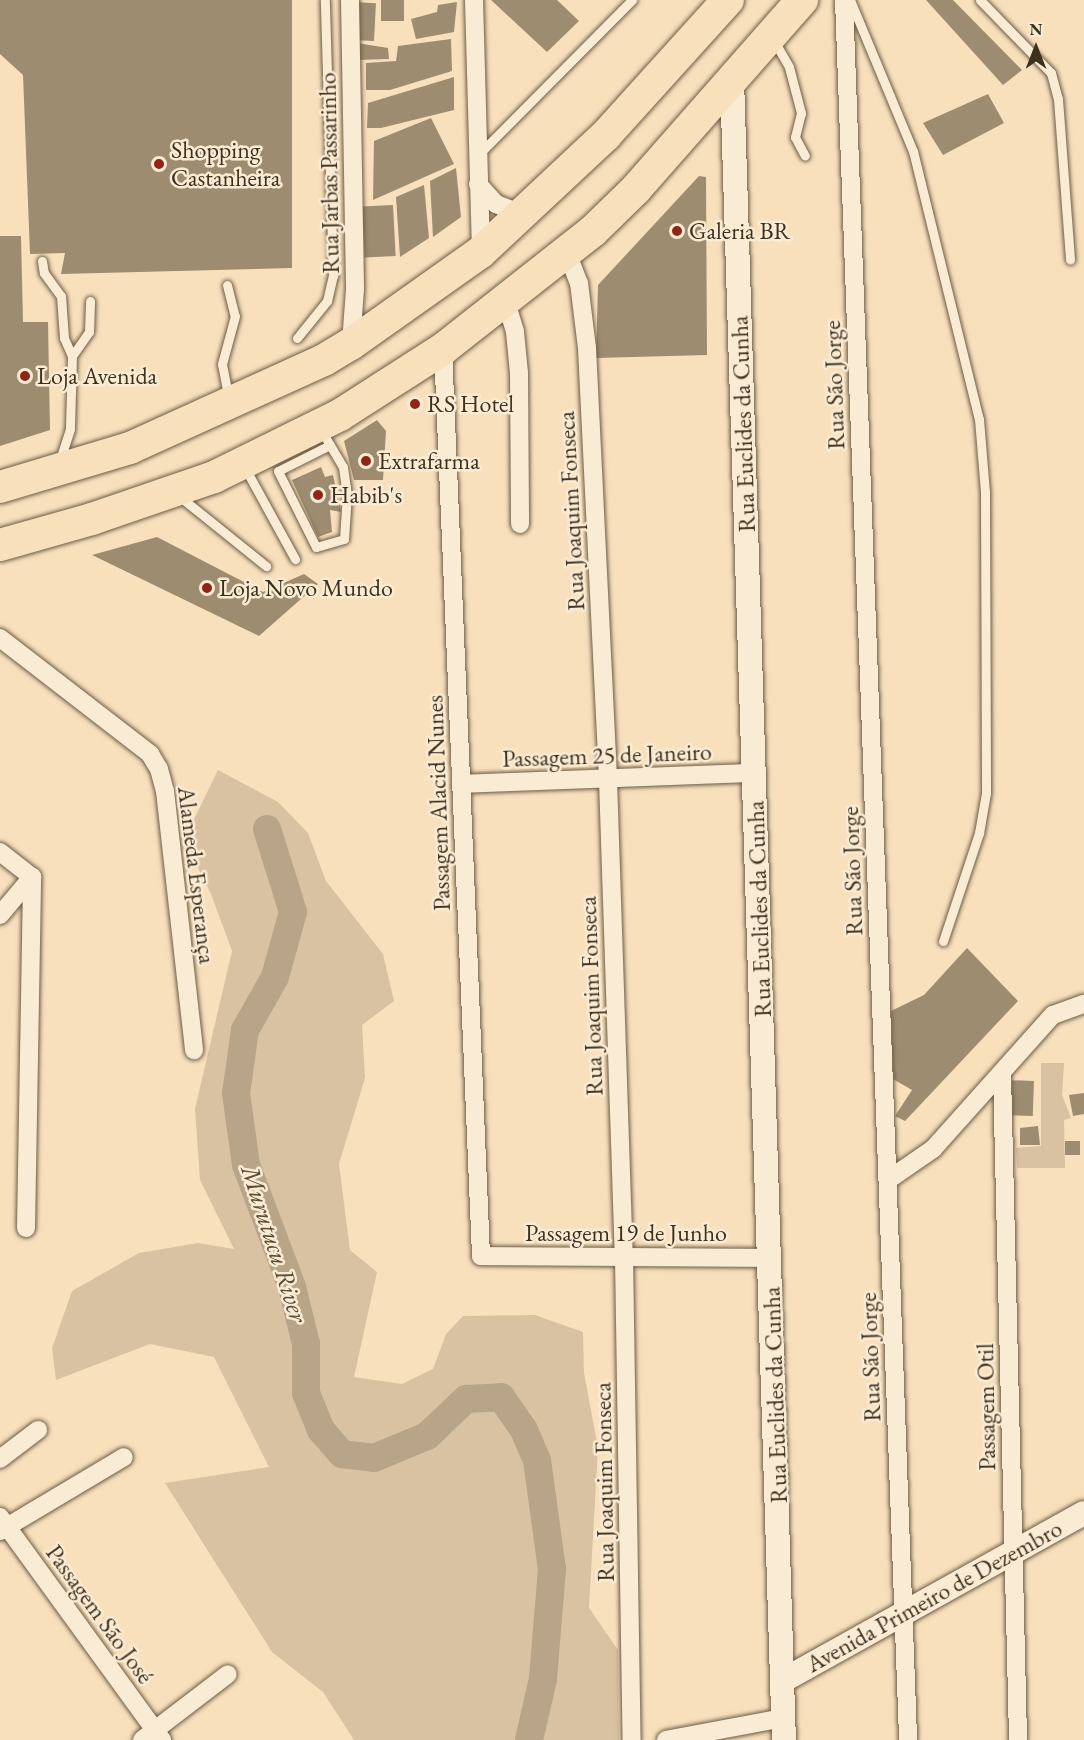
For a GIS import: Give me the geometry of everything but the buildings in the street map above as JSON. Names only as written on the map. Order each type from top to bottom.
[{"type":"highway","points":[[0,487],[130,448],[230,404],[351,344],[481,252],[606,135],[728,0]]},
{"type":"highway","points":[[0,545],[173,491],[242,463],[324,435],[568,255],[636,189],[802,0]]},
{"type":"street","name":"Rua Jarbas Passarinho","points":[[350,0],[355,289],[351,344]]},
{"type":"street","points":[[474,0],[481,252]]},
{"type":"street","name":"Rua São Jorge","points":[[844,0],[908,1740]]},
{"type":"street","name":"Rua Euclides da Cunha","points":[[732,78],[784,1680],[783,1729]]},
{"type":"street","points":[[478,184],[496,204],[522,214]]},
{"type":"street","name":"Rua Joaquim Fonseca","points":[[568,255],[579,283],[587,339],[608,780],[624,1257],[632,1740]]},
{"type":"street","points":[[506,302],[515,333],[519,373],[520,524]]},
{"type":"street","name":"Passagem Alacid Nunes","points":[[443,349],[481,1256]]},
{"type":"street","name":"Alameda Esperança","points":[[0,638],[150,754],[159,769],[165,791],[194,1050]]},
{"type":"street","name":"Passagem 25 de Janeiro","points":[[461,784],[754,773]]},
{"type":"street","points":[[0,852],[32,877]]},
{"type":"street","points":[[0,915],[32,877]]},
{"type":"street","points":[[26,1228],[32,877]]},
{"type":"street","points":[[888,1180],[933,1149],[1053,1015],[1084,1004]]},
{"type":"street","name":"Passagem Otil","points":[[1002,1074],[1018,1740]]},
{"type":"street","name":"Passagem 19 de Junho","points":[[481,1256],[770,1258]]},
{"type":"street","points":[[0,1459],[38,1430]]},
{"type":"street","points":[[2,1524],[124,1457]]},
{"type":"street","name":"Avenida Primeiro de Dezembro","points":[[784,1680],[1084,1513]]},
{"type":"street","name":"Passagem São José","points":[[2,1524],[153,1737]]},
{"type":"street","points":[[153,1737],[228,1674]]},
{"type":"street","points":[[666,1740],[783,1729]]},
{"type":"lane","points":[[297,338],[327,301],[333,276],[326,0]]},
{"type":"lane","points":[[478,154],[632,0]]},
{"type":"lane","points":[[850,0],[913,152],[979,419],[985,492],[986,793],[979,833],[944,941]]},
{"type":"lane","points":[[980,0],[1051,73],[1058,99],[1070,260]]},
{"type":"lane","points":[[771,35],[789,67],[801,113],[795,137],[805,156]]},
{"type":"lane","points":[[42,261],[44,273],[61,296],[64,338],[72,356],[69,440],[55,471]]},
{"type":"lane","points":[[227,285],[234,329],[222,364],[230,404]]},
{"type":"lane","points":[[72,356],[89,332],[90,301]]},
{"type":"lane","points":[[324,435],[344,476],[344,539],[316,547],[278,471],[324,435]]},
{"type":"lane","points":[[242,463],[295,560]]},
{"type":"lane","points":[[173,491],[266,566]]},
{"type":"shaded area","points":[[218,770],[278,802],[308,833],[326,881],[383,954],[394,1001],[362,1025],[365,1078],[339,1164],[350,1250],[377,1272],[354,1377],[402,1384],[433,1369],[446,1334],[463,1316],[535,1315],[583,1332],[584,1373],[598,1448],[589,1608],[618,1650],[619,1740],[354,1740],[323,1692],[272,1652],[165,1483],[269,1467],[214,1357],[150,1344],[56,1380],[52,1348],[72,1291],[139,1253],[198,1243],[234,1249],[200,1180],[195,1109],[232,951],[211,894],[184,840]]},
{"type":"shaded area","points":[[1041,1063],[1064,1063],[1062,1095],[1071,1118],[1064,1120],[1065,1168],[1017,1168],[1016,1148],[1041,1146]]},
{"type":"waterway","name":"Murutucu River","points":[[267,829],[293,912],[275,977],[245,1030],[236,1093],[246,1165],[292,1287],[306,1344],[306,1393],[321,1430],[342,1454],[374,1458],[427,1436],[466,1399],[501,1397],[524,1430],[537,1460],[552,1569],[543,1679],[529,1740]]},
{"type":"place","name":"Shopping Castanheira","points":[[159,164]]},
{"type":"place","name":"Galeria BR","points":[[677,231]]},
{"type":"place","name":"Loja Avenida","points":[[25,376]]},
{"type":"place","name":"RS Hotel","points":[[415,404]]},
{"type":"place","name":"Extrafarma","points":[[366,461]]},
{"type":"place","name":"Habib's","points":[[318,495]]},
{"type":"place","name":"Loja Novo Mundo","points":[[207,588]]}]
